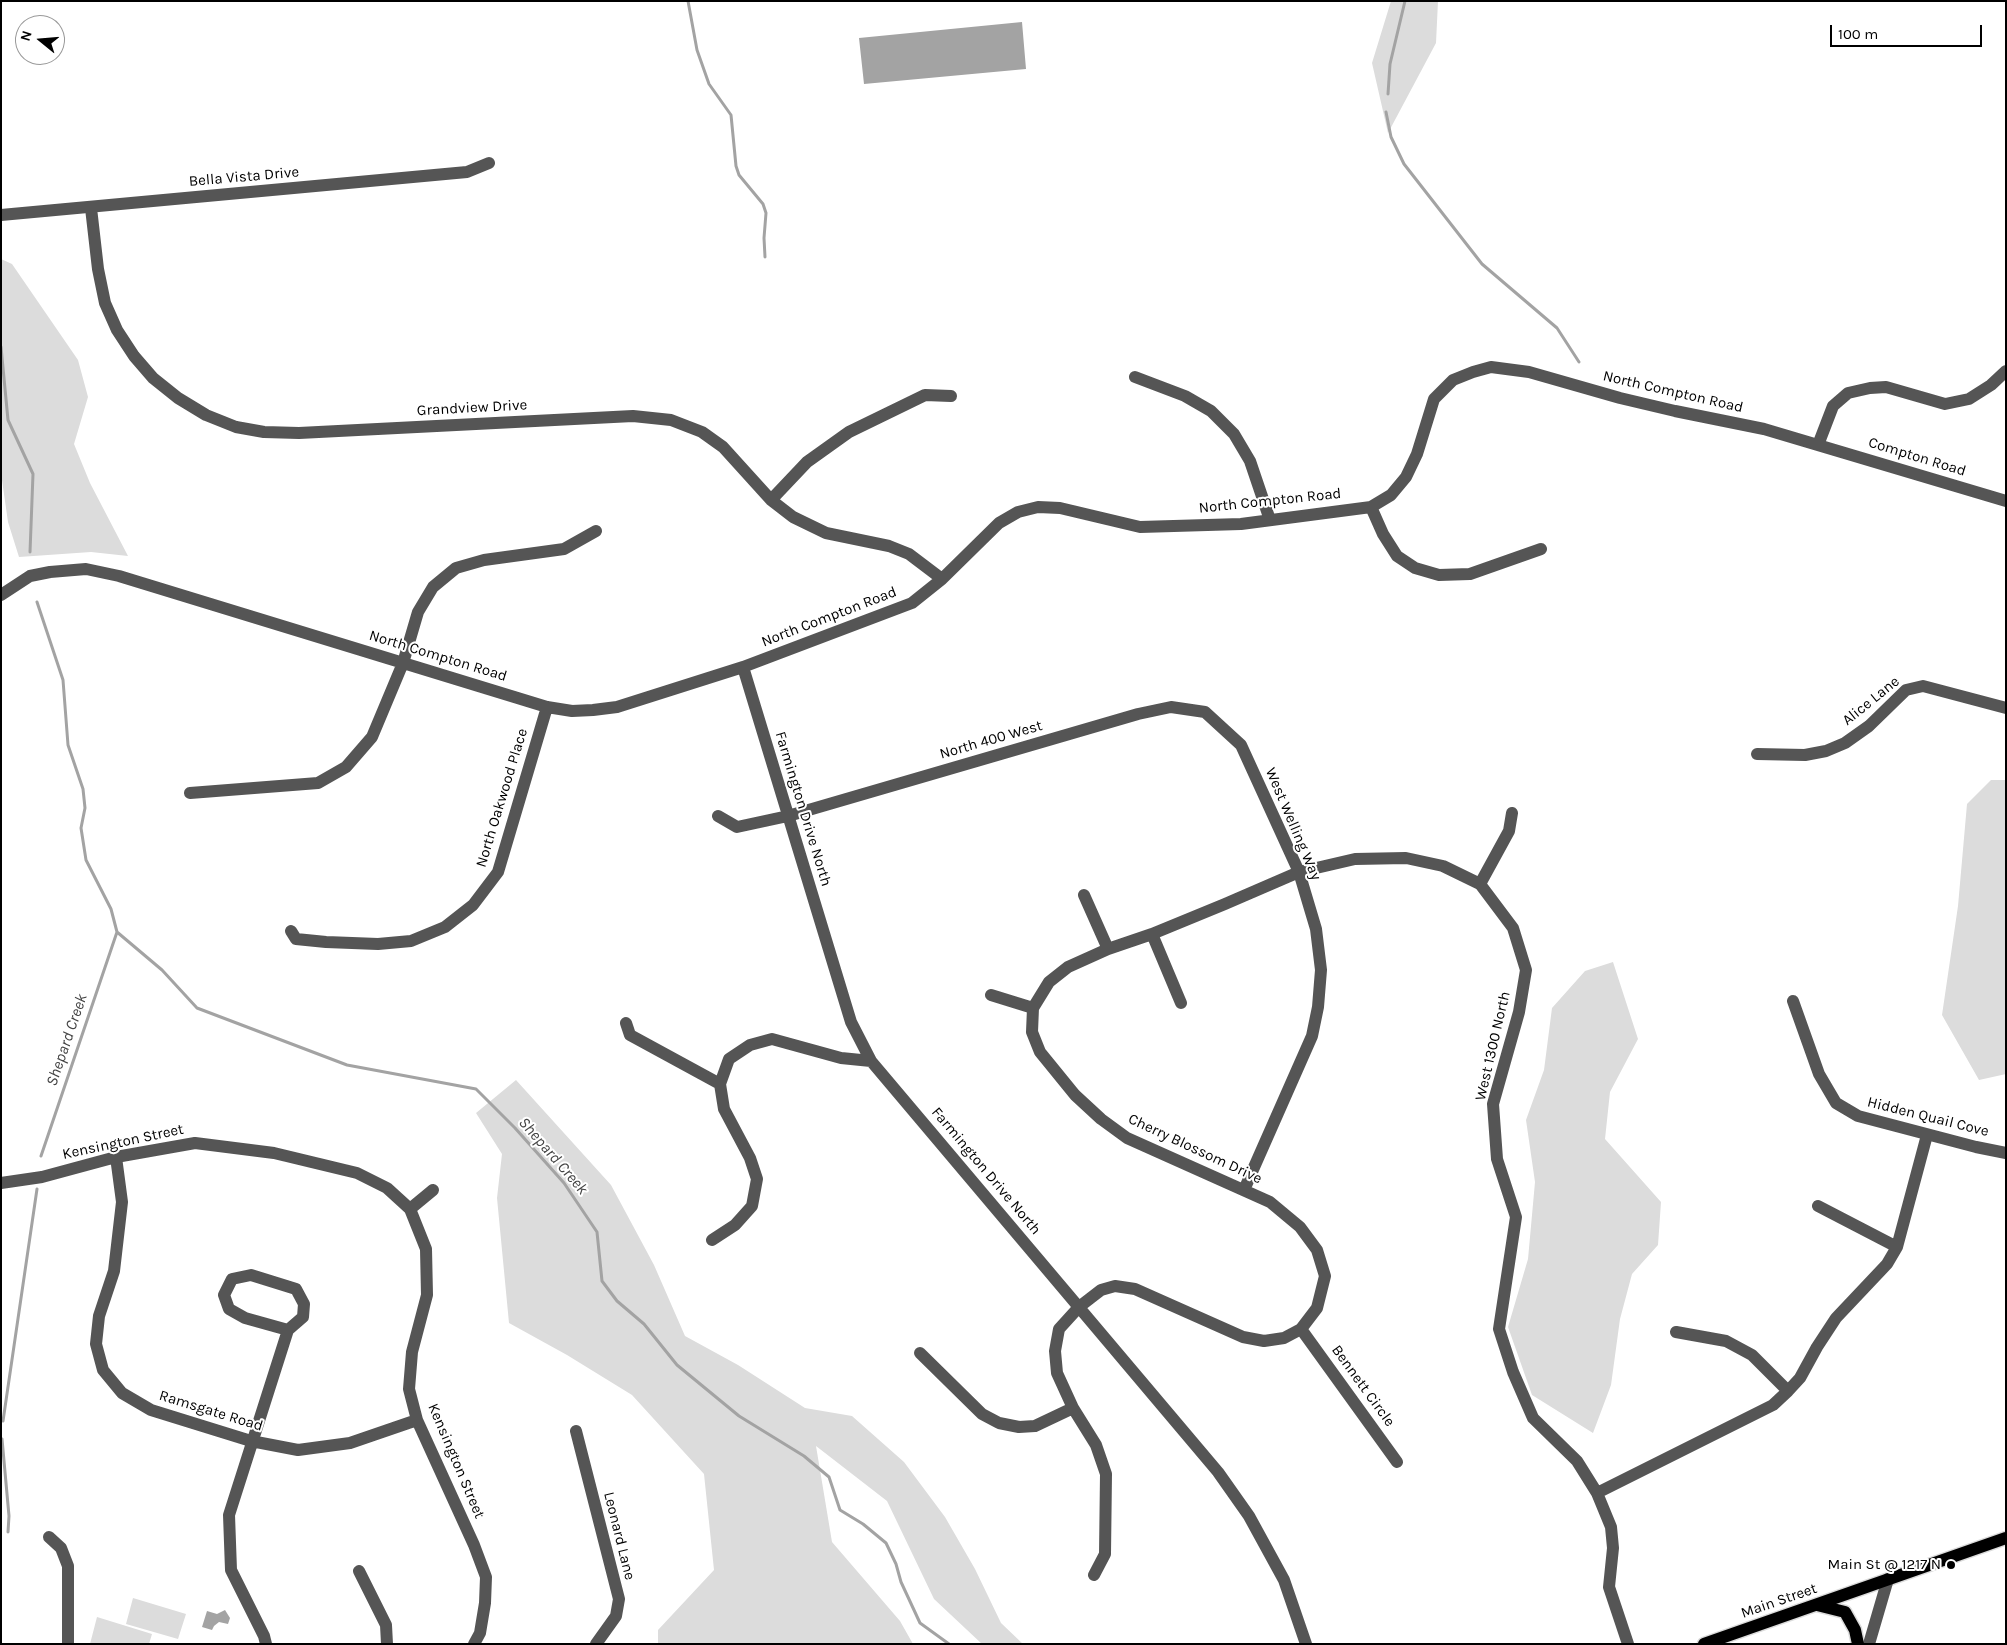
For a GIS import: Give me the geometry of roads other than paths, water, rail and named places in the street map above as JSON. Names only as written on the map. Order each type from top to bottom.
[{"type":"main road","name":"Main Street","points":[[1704,1644],[2006,1538]]},
{"type":"main road","points":[[1817,1605],[1845,1612],[1856,1630],[1858,1644]]},
{"type":"street","name":"Bella Vista Drive","points":[[1,216],[467,172],[489,163]]},
{"type":"street","name":"Grandview Drive","points":[[91,208],[98,269],[105,303],[117,330],[134,356],[153,378],[178,398],[206,415],[236,427],[264,432],[299,433],[633,416],[670,420],[702,432],[723,447],[771,500],[793,516],[826,533],[889,546],[909,554],[942,579]]},
{"type":"street","name":"North Compton Road","points":[[1,595],[30,576],[86,569],[119,576],[547,707],[572,711],[593,710],[617,706],[743,667],[912,603],[942,579],[999,523],[1018,512],[1038,507],[1060,508],[1140,527],[1241,524],[1371,507],[1391,495],[1406,477],[1417,454],[1434,399],[1453,380],[1473,372],[1491,368],[1529,372],[1620,398],[1764,429],[1818,445]]},
{"type":"street","points":[[1818,445],[1833,406],[1848,393],[1870,388],[1886,387],[1945,404],[1969,399],[1991,385],[2006,371]]},
{"type":"street","points":[[1135,377],[1185,396],[1212,411],[1234,434],[1250,461],[1270,520]]},
{"type":"street","points":[[771,500],[807,462],[849,432],[925,395],[951,396]]},
{"type":"street","name":"Compton Road","points":[[1818,445],[2006,501]]},
{"type":"street","points":[[1371,507],[1383,534],[1397,556],[1415,568],[1439,575],[1470,574],[1541,549]]},
{"type":"street","points":[[190,793],[318,783],[346,767],[372,737],[403,663],[418,612],[433,586],[456,568],[484,560],[564,549],[596,531]]},
{"type":"street","name":"Farmington Drive North","points":[[743,667],[851,1022],[871,1061],[1218,1472],[1249,1516],[1284,1580],[1306,1644]]},
{"type":"street","name":"Alice Lane","points":[[1757,754],[1805,755],[1845,743],[1869,726],[1906,690],[1924,686],[2006,708]]},
{"type":"street","name":"North Oakwood Place","points":[[291,931],[296,939],[326,942],[378,944],[411,941],[445,927],[473,905],[498,872],[547,707]]},
{"type":"street","name":"North 400 West","points":[[718,816],[738,827],[788,816],[1138,714],[1171,707],[1205,712]]},
{"type":"street","name":"West Welling Way","points":[[1205,712],[1241,745],[1298,872],[1316,929],[1321,970],[1318,1007],[1312,1036],[1244,1190]]},
{"type":"street","points":[[1480,884],[1509,831],[1512,813]]},
{"type":"street","name":"Cherry Blossom Drive","points":[[1094,1575],[1105,1554],[1106,1474],[1096,1445],[1073,1408],[1057,1373],[1055,1351],[1059,1329],[1079,1307],[1101,1290],[1115,1286],[1135,1289],[1243,1337],[1264,1341],[1284,1338],[1301,1329],[1317,1308],[1325,1276],[1317,1250],[1300,1227],[1270,1202],[1127,1138],[1101,1119],[1075,1095],[1040,1052],[1032,1032],[1033,1008],[1043,990],[1058,973],[1108,949],[1152,934],[1298,872],[1355,859],[1406,858],[1443,866],[1480,884]]},
{"type":"street","name":"West 1300 North","points":[[1480,884],[1513,928],[1526,970],[1519,1012],[1493,1104],[1497,1159],[1516,1217],[1499,1329],[1513,1372],[1532,1418],[1577,1461],[1597,1493],[1611,1527],[1613,1548],[1609,1587],[1628,1644]]},
{"type":"street","points":[[1084,895],[1108,949]]},
{"type":"street","points":[[1152,934],[1181,1003]]},
{"type":"street","points":[[991,995],[1033,1008]]},
{"type":"street","name":"Hidden Quail Cove","points":[[1793,1001],[1819,1074],[1836,1103],[1858,1116],[1927,1135],[2006,1153]]},
{"type":"street","points":[[626,1023],[630,1035],[720,1084]]},
{"type":"street","points":[[712,1240],[735,1225],[752,1206],[757,1179],[750,1158],[724,1109],[720,1084],[729,1059],[750,1045],[772,1039],[841,1058],[871,1061]]},
{"type":"street","points":[[1597,1493],[1773,1405],[1800,1378],[1836,1318],[1887,1264],[1897,1247],[1927,1135]]},
{"type":"street","name":"Kensington Street","points":[[1,1184],[42,1177],[116,1157],[195,1144],[274,1153],[357,1173],[388,1188],[410,1209],[426,1249],[427,1296],[412,1352],[410,1389],[417,1420],[474,1545],[486,1577],[486,1603],[480,1633],[474,1644]]},
{"type":"street","name":"Ramsgate Road","points":[[116,1157],[122,1202],[114,1271],[99,1316],[96,1344],[103,1370],[122,1393],[151,1410],[251,1441],[298,1450],[350,1443],[417,1420]]},
{"type":"street","points":[[410,1209],[433,1190]]},
{"type":"street","points":[[1818,1206],[1897,1247]]},
{"type":"street","points":[[266,1644],[264,1636],[231,1570],[228,1545],[229,1515],[251,1441],[288,1330],[303,1318],[304,1304],[296,1289],[251,1275],[232,1279],[224,1295],[230,1310],[245,1318],[288,1330]]},
{"type":"street","name":"Bennett Circle","points":[[1301,1329],[1397,1462]]},
{"type":"street","points":[[1676,1332],[1726,1341],[1752,1355],[1788,1391]]},
{"type":"street","points":[[920,1353],[982,1414],[999,1423],[1019,1427],[1035,1426],[1073,1408]]},
{"type":"street","name":"Leonard Lane","points":[[576,1431],[619,1599],[616,1616],[596,1644]]},
{"type":"street","points":[[49,1537],[61,1548],[68,1566],[68,1644]]},
{"type":"street","points":[[359,1571],[386,1625],[387,1644]]},
{"type":"street","points":[[1869,1644],[1888,1579]]},
{"type":"waterway","points":[[688,1],[697,50],[709,84],[731,115],[736,166],[739,175],[763,204],[766,213],[765,257]]},
{"type":"waterway","points":[[1388,94],[1390,64],[1405,1]]},
{"type":"waterway","points":[[1386,112],[1391,137],[1404,164],[1482,264],[1557,328],[1579,362]]},
{"type":"waterway","name":"Shepard Creek","points":[[1,347],[8,420],[33,474],[30,552]]},
{"type":"waterway","name":"Shepard Creek","points":[[37,602],[63,680],[68,745],[83,789],[85,808],[81,828],[86,860],[111,909],[117,932],[41,1156]]},
{"type":"waterway","name":"Shepard Creek","points":[[117,932],[162,970],[197,1008],[347,1065],[476,1089],[515,1128],[564,1183],[597,1232],[602,1281],[617,1301],[644,1324],[677,1365],[739,1416],[804,1456],[829,1477],[840,1510],[863,1524],[886,1543],[920,1623],[949,1644]]},
{"type":"waterway","name":"Shepard Creek","points":[[3,1421],[37,1189]]},
{"type":"waterway","name":"Shepard Creek","points":[[2,1439],[9,1516],[8,1532]]},
{"type":"place","name":"Main St @ 1217 N","points":[[1951,1565]]}]
